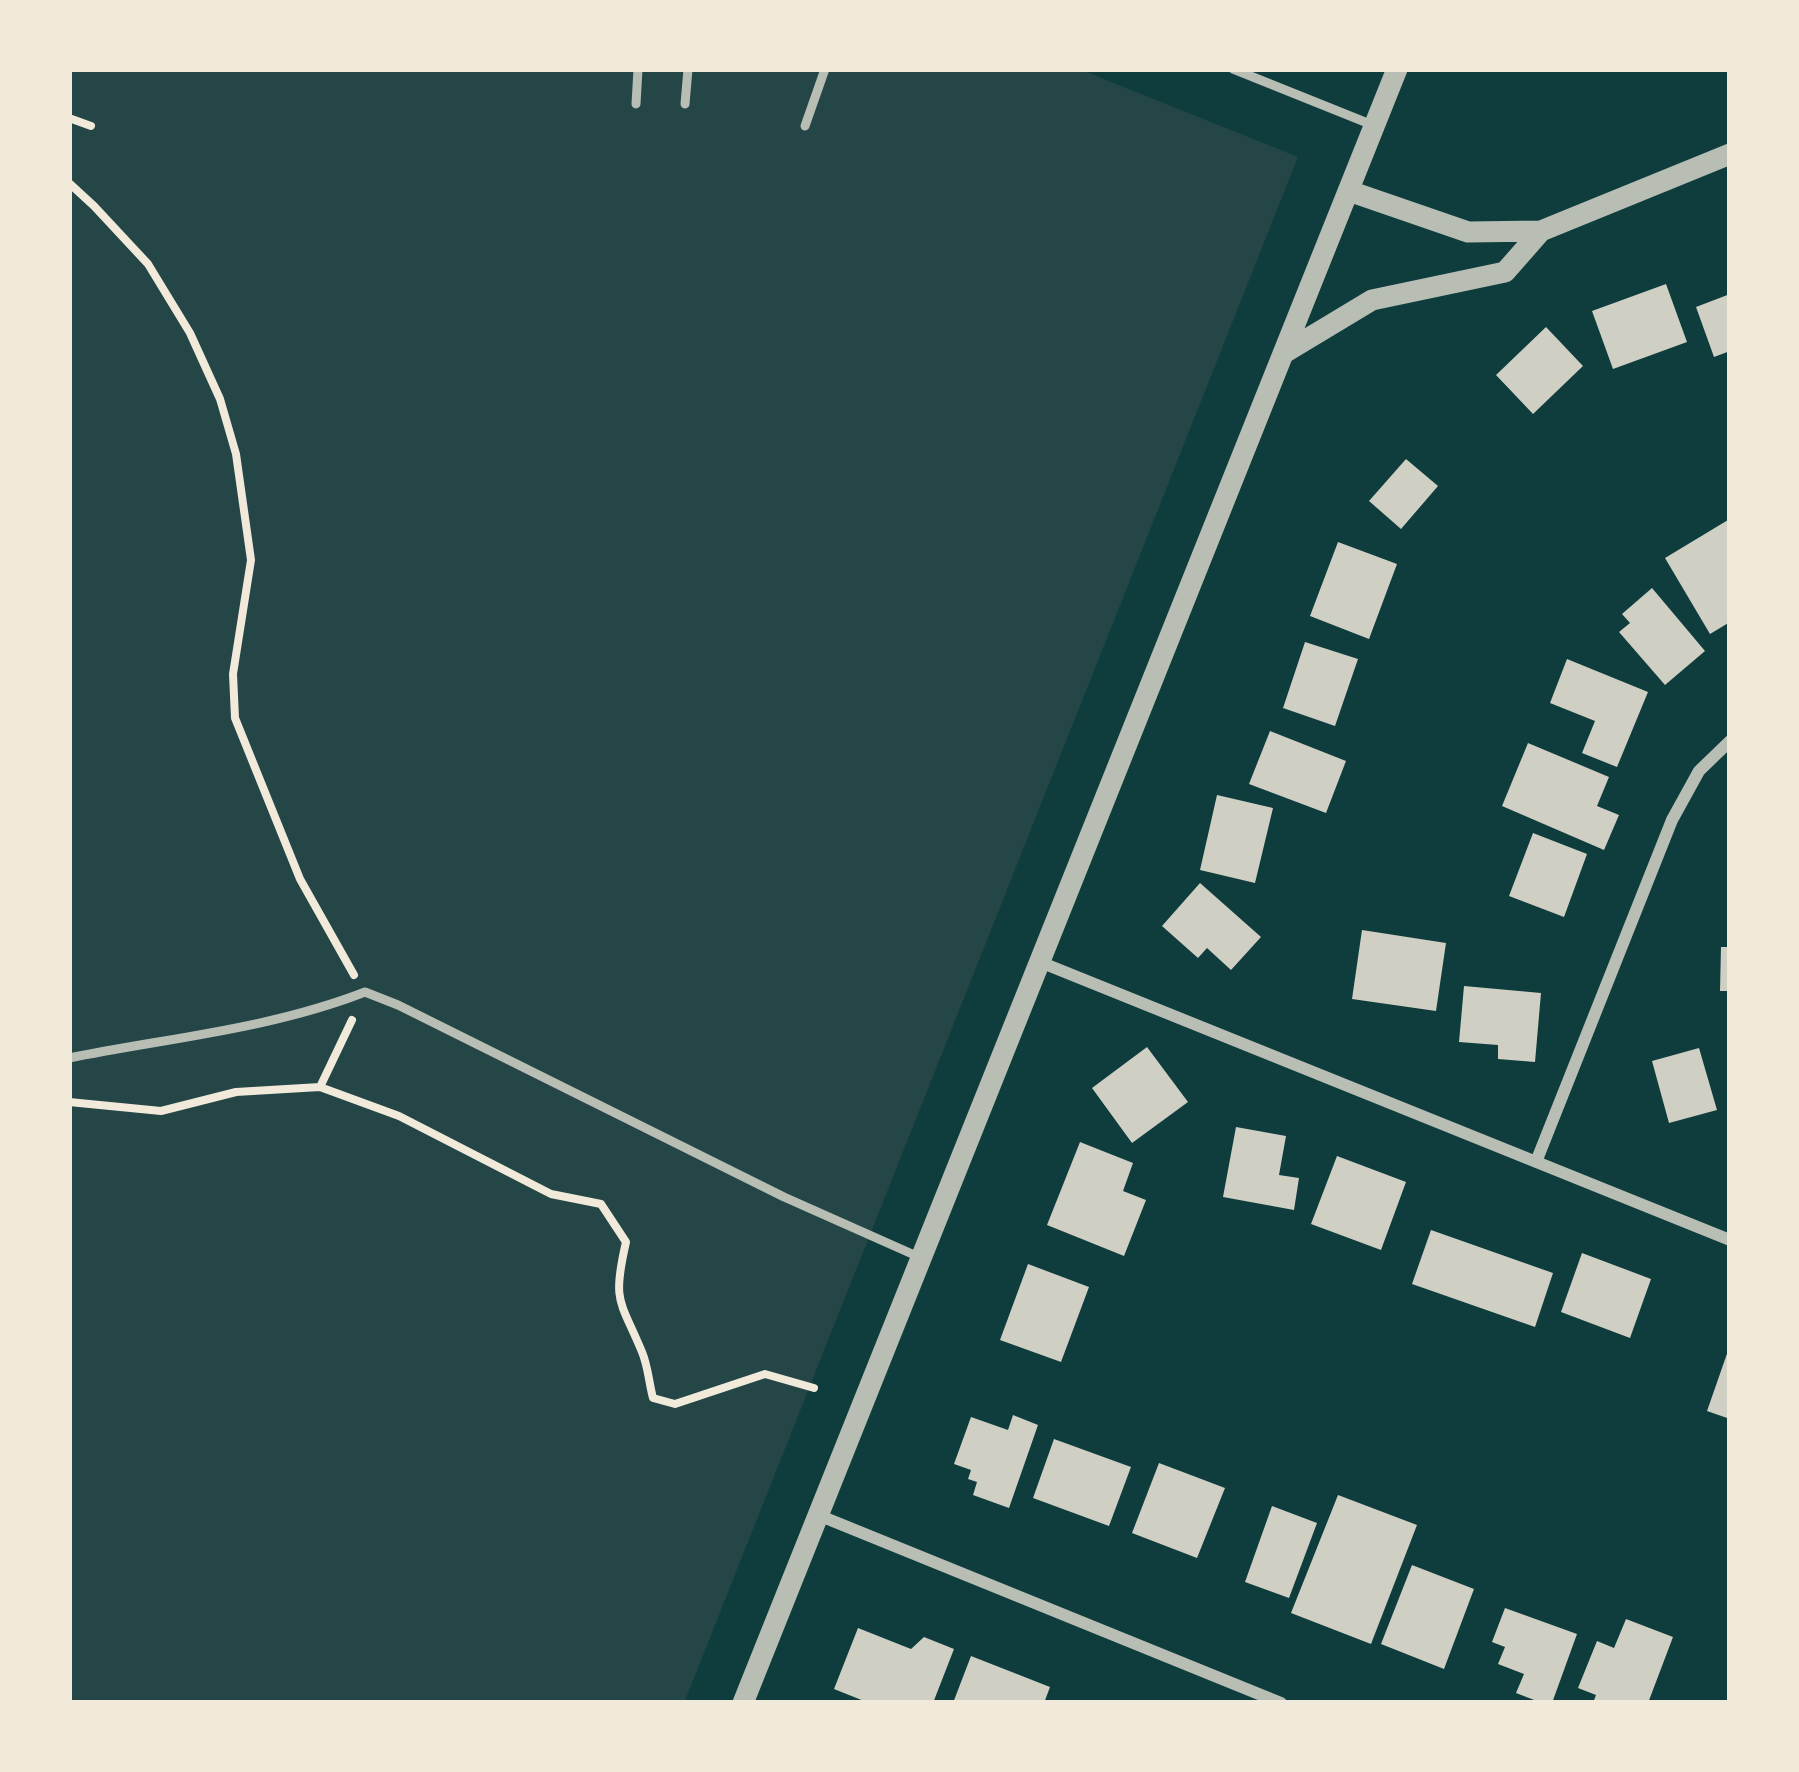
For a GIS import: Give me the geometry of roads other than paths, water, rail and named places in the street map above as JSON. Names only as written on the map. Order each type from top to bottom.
[{"type":"street","points":[[743,1703],[1397,69]]},
{"type":"street","points":[[1349,191],[1468,232],[1541,231],[1730,154]]},
{"type":"street","points":[[1284,352],[1372,300],[1505,272],[1541,231]]},
{"type":"street","points":[[1536,1162],[1672,820],[1699,771],[1730,741]]},
{"type":"street","points":[[1040,962],[1730,1240]]},
{"type":"street","points":[[818,1515],[1281,1703]]},
{"type":"lane","points":[[635,104],[638,69]]},
{"type":"lane","points":[[685,104],[688,69]]},
{"type":"lane","points":[[805,126],[825,69]]},
{"type":"lane","points":[[1233,69],[1376,126]]},
{"type":"lane","points":[[69,1058],[241,1029],[365,992],[784,1197],[921,1258]]}]
